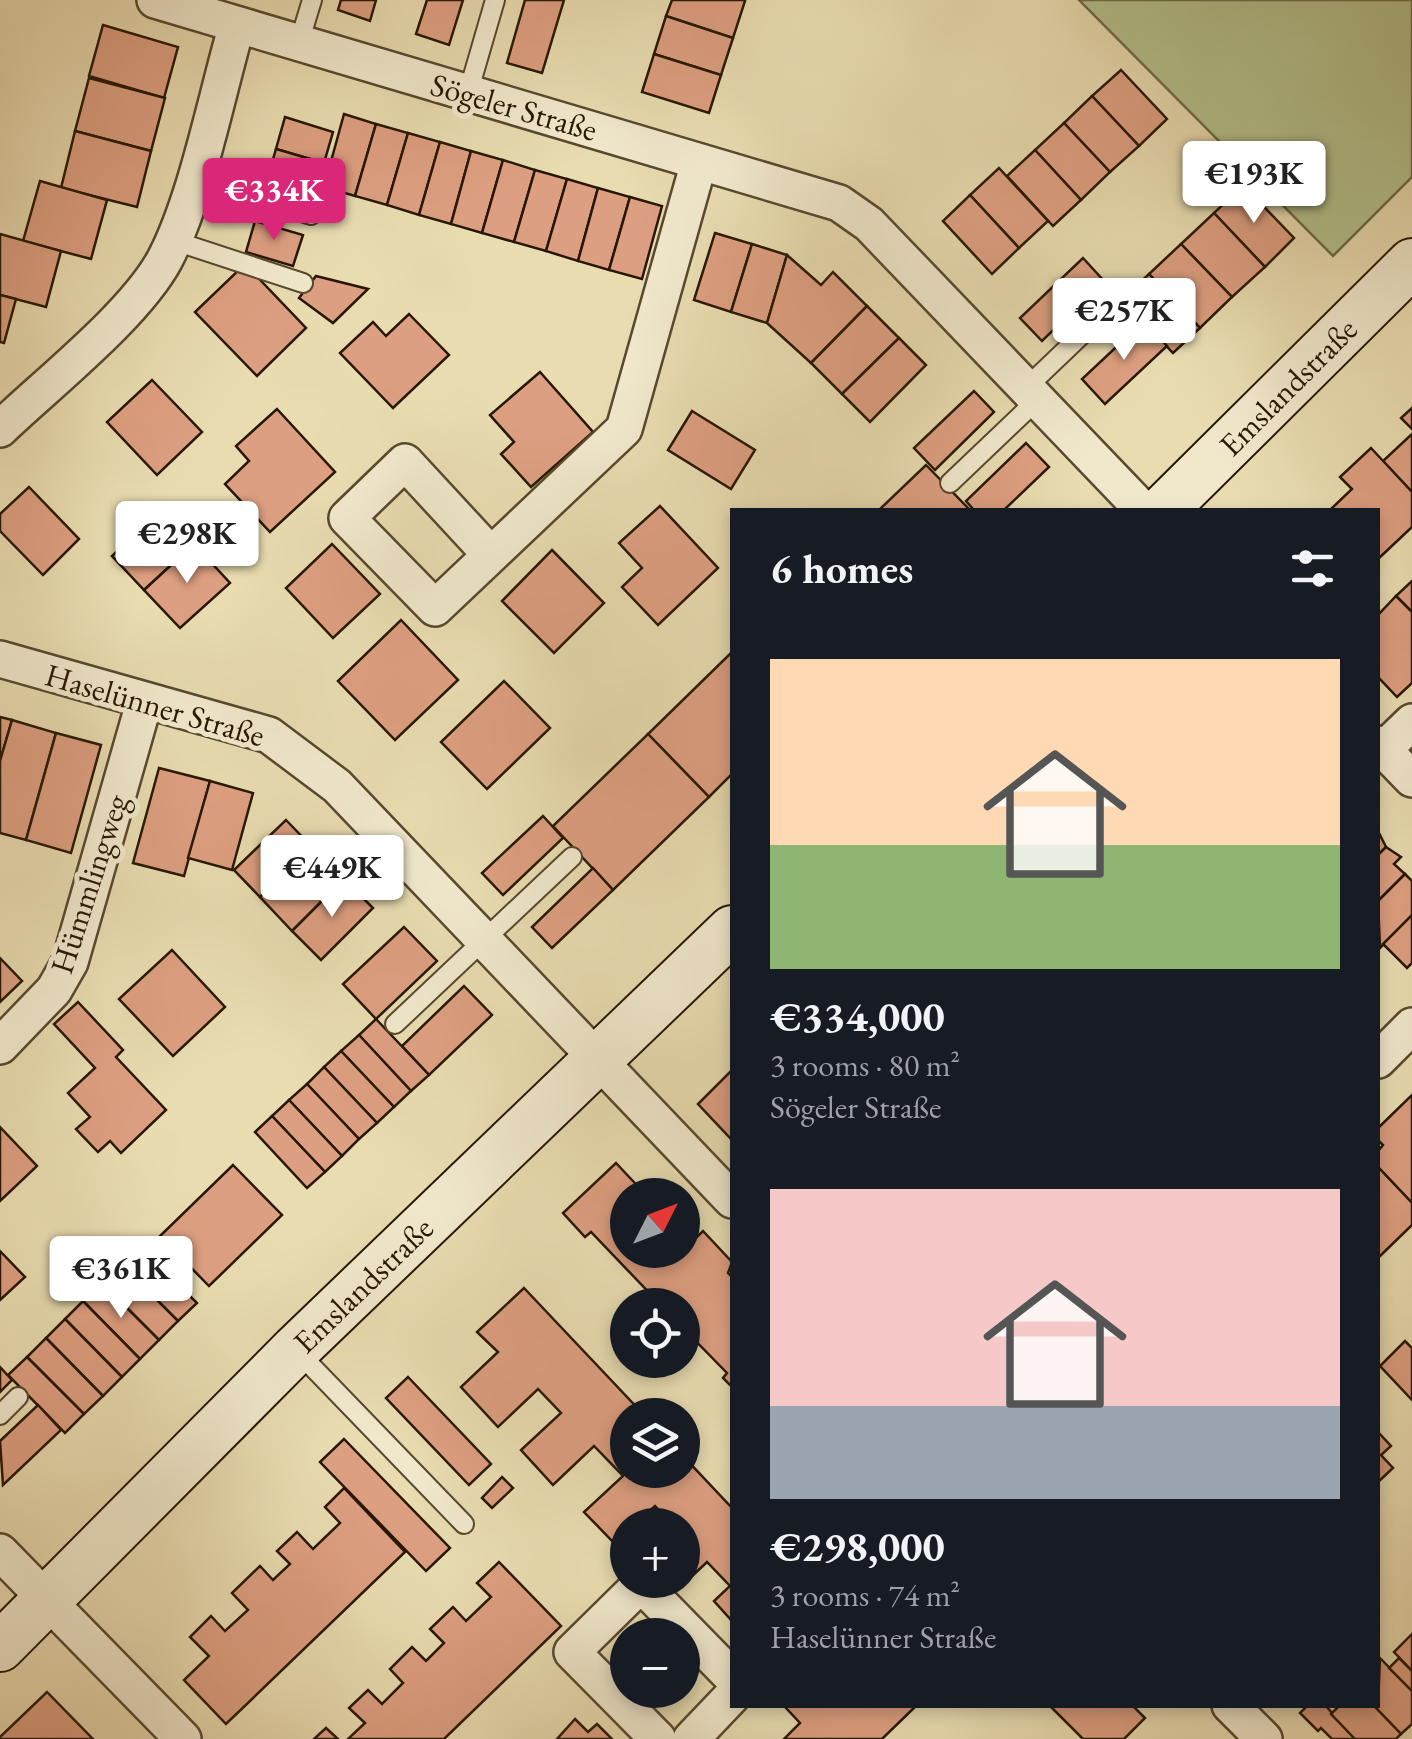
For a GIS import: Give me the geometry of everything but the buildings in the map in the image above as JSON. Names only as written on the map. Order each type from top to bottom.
[{"type":"street","name":"Sögeler Straße","points":[[155,0],[839,203],[868,224],[1141,508]]},
{"type":"street","points":[[0,428],[138,296],[172,240],[237,24]]},
{"type":"street","points":[[491,555],[624,429],[699,162]]},
{"type":"street","name":"Emslandstraße","points":[[1165,508],[1412,263]]},
{"type":"street","name":"Haselünner Straße","points":[[0,659],[144,703],[269,735],[337,786],[597,1063],[730,1198]]},
{"type":"street","name":"Hümmlingweg","points":[[0,1046],[54,990],[70,962],[144,703]]},
{"type":"street","points":[[1412,722],[1380,747],[1412,779]]},
{"type":"street","name":"Emslandstraße","points":[[0,1647],[296,1350],[730,932]]},
{"type":"street","points":[[1380,1058],[1412,1026]]},
{"type":"street","points":[[0,1552],[183,1739]]},
{"type":"street","points":[[658,1739],[572,1652],[641,1584],[730,1675]]},
{"type":"street","points":[[691,1739],[730,1698]]},
{"type":"street","points":[[1233,1708],[1264,1739]]},
{"type":"lane","points":[[299,43],[312,0]]},
{"type":"lane","points":[[468,93],[495,0]]},
{"type":"lane","points":[[192,179],[312,215]]},
{"type":"lane","points":[[172,240],[303,283]]},
{"type":"lane","points":[[950,483],[1117,301]]},
{"type":"lane","points":[[395,1024],[572,857]]},
{"type":"lane","points":[[296,1350],[464,1524]]},
{"type":"lane","points":[[0,1415],[18,1397]]},
{"type":"green space","points":[[1079,0],[1412,0],[1412,177],[1333,256]]}]
